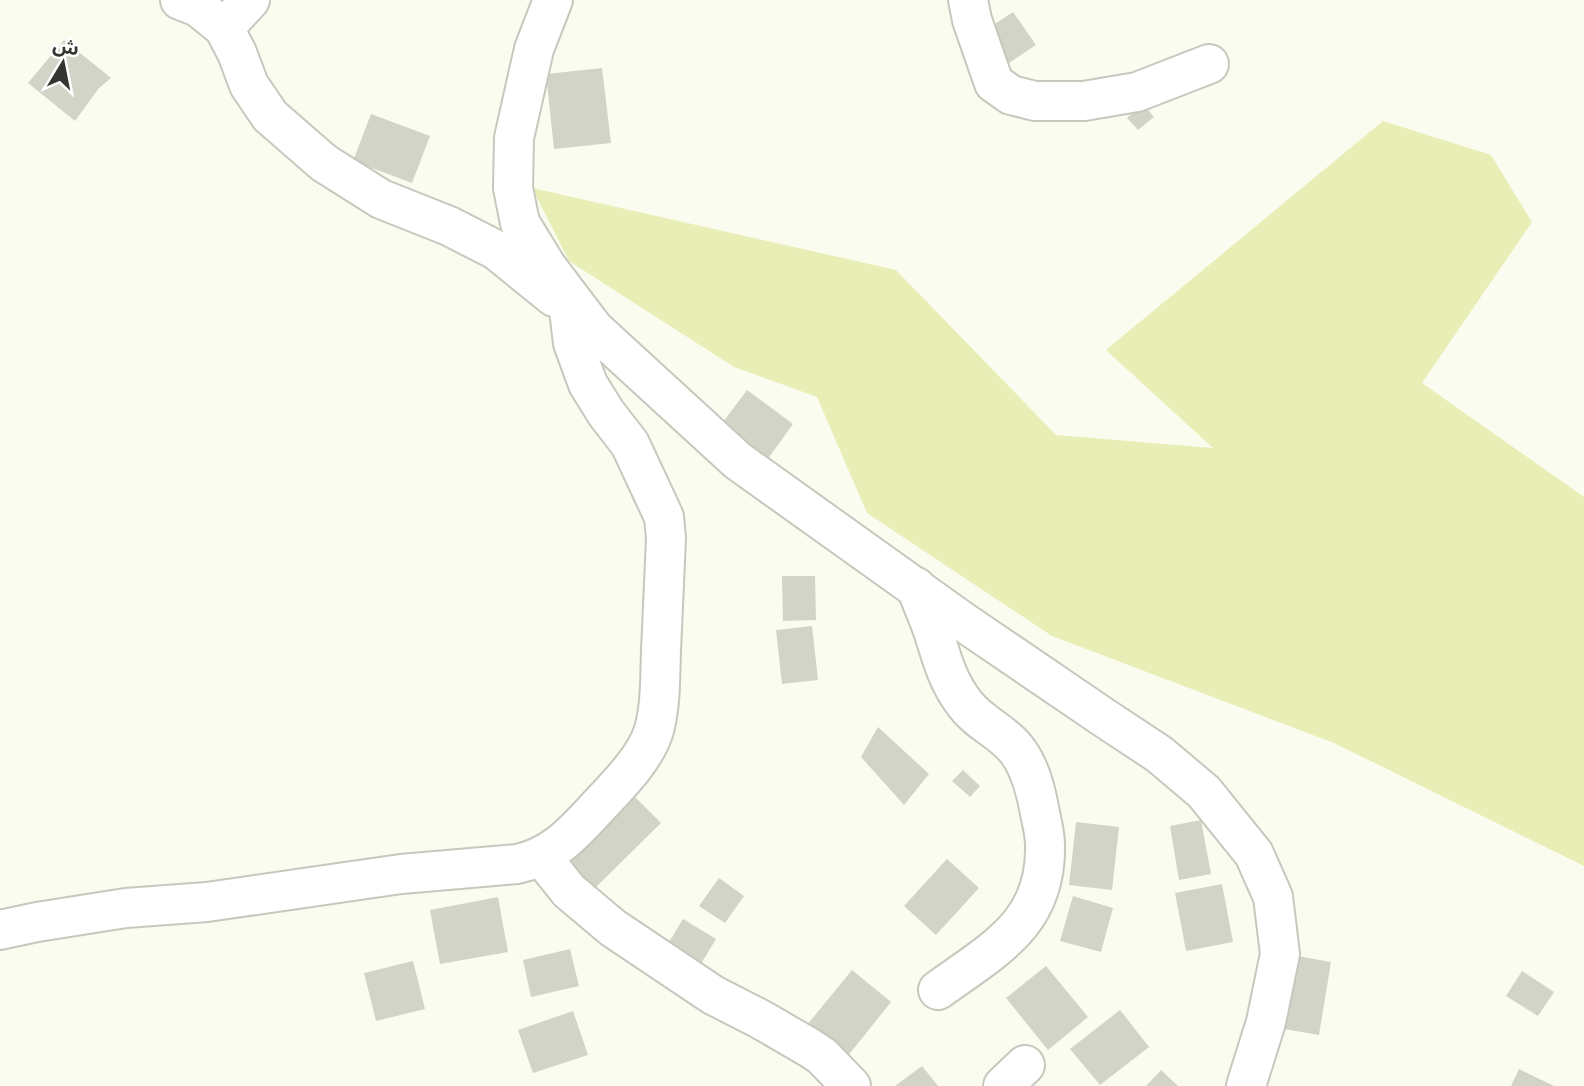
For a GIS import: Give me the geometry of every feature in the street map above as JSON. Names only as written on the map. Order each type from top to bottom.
[{"type":"street","points":[[180,0],[198,7],[224,28],[237,53],[248,85],[270,116],[324,163],[381,199],[449,226],[496,250],[581,319],[738,461],[1103,718],[1159,754],[1204,792],[1254,854],[1273,897],[1280,954],[1266,1022],[1246,1086]]},
{"type":"street","points":[[224,28],[250,0]]},
{"type":"street","points":[[553,0],[534,49],[513,138],[513,188],[520,223],[581,319]]},
{"type":"street","points":[[968,0],[972,20],[994,83],[1011,95],[1034,101],[1084,101],[1137,92],[1209,64]]},
{"type":"street","points":[[0,930],[126,908],[207,902],[401,874],[517,864],[534,860],[558,847],[583,824],[627,774],[654,731],[659,698],[666,538],[664,517],[630,444],[588,384],[573,343],[581,319]]},
{"type":"street","points":[[916,587],[935,636],[944,670],[964,704],[978,719],[1002,734],[1027,764],[1045,842],[1043,878],[1030,913],[1012,934],[938,990]]},
{"type":"street","points":[[541,856],[569,891],[612,928],[713,995],[810,1048],[822,1056],[851,1086]]},
{"type":"green space","points":[[1383,121],[1491,155],[1532,222],[1422,383],[1584,497],[1584,866],[1334,743],[1052,636],[867,513],[817,397],[734,367],[569,261],[532,188],[896,270],[1056,435],[1213,448],[1106,350]]},
{"type":"building","points":[[1013,12],[1036,45],[1003,67],[981,33]]},
{"type":"building","points":[[64,40],[111,78],[99,88],[75,121],[28,83]]},
{"type":"building","points":[[602,68],[611,143],[554,149],[546,74]]},
{"type":"building","points":[[1143,104],[1154,117],[1138,130],[1127,118]]},
{"type":"building","points":[[371,114],[430,136],[412,183],[353,161]]},
{"type":"building","points":[[747,390],[793,424],[767,460],[720,426]]},
{"type":"building","points":[[782,576],[815,576],[816,620],[783,621]]},
{"type":"building","points":[[812,626],[818,680],[782,684],[776,630]]},
{"type":"building","points":[[878,727],[929,774],[904,805],[861,757]]},
{"type":"building","points":[[963,770],[980,786],[970,797],[952,781]]},
{"type":"building","points":[[631,793],[661,823],[593,890],[564,860]]},
{"type":"building","points":[[1201,820],[1211,874],[1179,880],[1170,826]]},
{"type":"building","points":[[1076,822],[1119,827],[1112,890],[1069,885]]},
{"type":"building","points":[[947,859],[979,888],[936,935],[904,906]]},
{"type":"building","points":[[719,878],[744,896],[725,923],[699,906]]},
{"type":"building","points":[[1222,884],[1233,942],[1186,951],[1175,893]]},
{"type":"building","points":[[1073,896],[1113,908],[1101,952],[1060,941]]},
{"type":"building","points":[[498,897],[508,952],[440,964],[430,910]]},
{"type":"building","points":[[683,919],[716,939],[696,972],[663,952]]},
{"type":"building","points":[[570,949],[579,986],[531,997],[523,960]]},
{"type":"building","points":[[1286,954],[1331,962],[1319,1035],[1273,1027]]},
{"type":"building","points":[[413,961],[425,1009],[376,1021],[364,973]]},
{"type":"building","points":[[1046,966],[1088,1017],[1048,1050],[1006,998]]},
{"type":"building","points":[[852,970],[891,1002],[847,1057],[807,1025]]},
{"type":"building","points":[[1522,971],[1554,992],[1538,1016],[1506,996]]},
{"type":"building","points":[[1120,1010],[1149,1047],[1100,1085],[1070,1049]]},
{"type":"building","points":[[573,1011],[588,1055],[533,1073],[518,1030]]},
{"type":"building","points":[[922,1066],[938,1086],[895,1086]]},
{"type":"building","points":[[1519,1069],[1554,1086],[1511,1086]]},
{"type":"building","points":[[1161,1070],[1178,1086],[1146,1086]]}]
